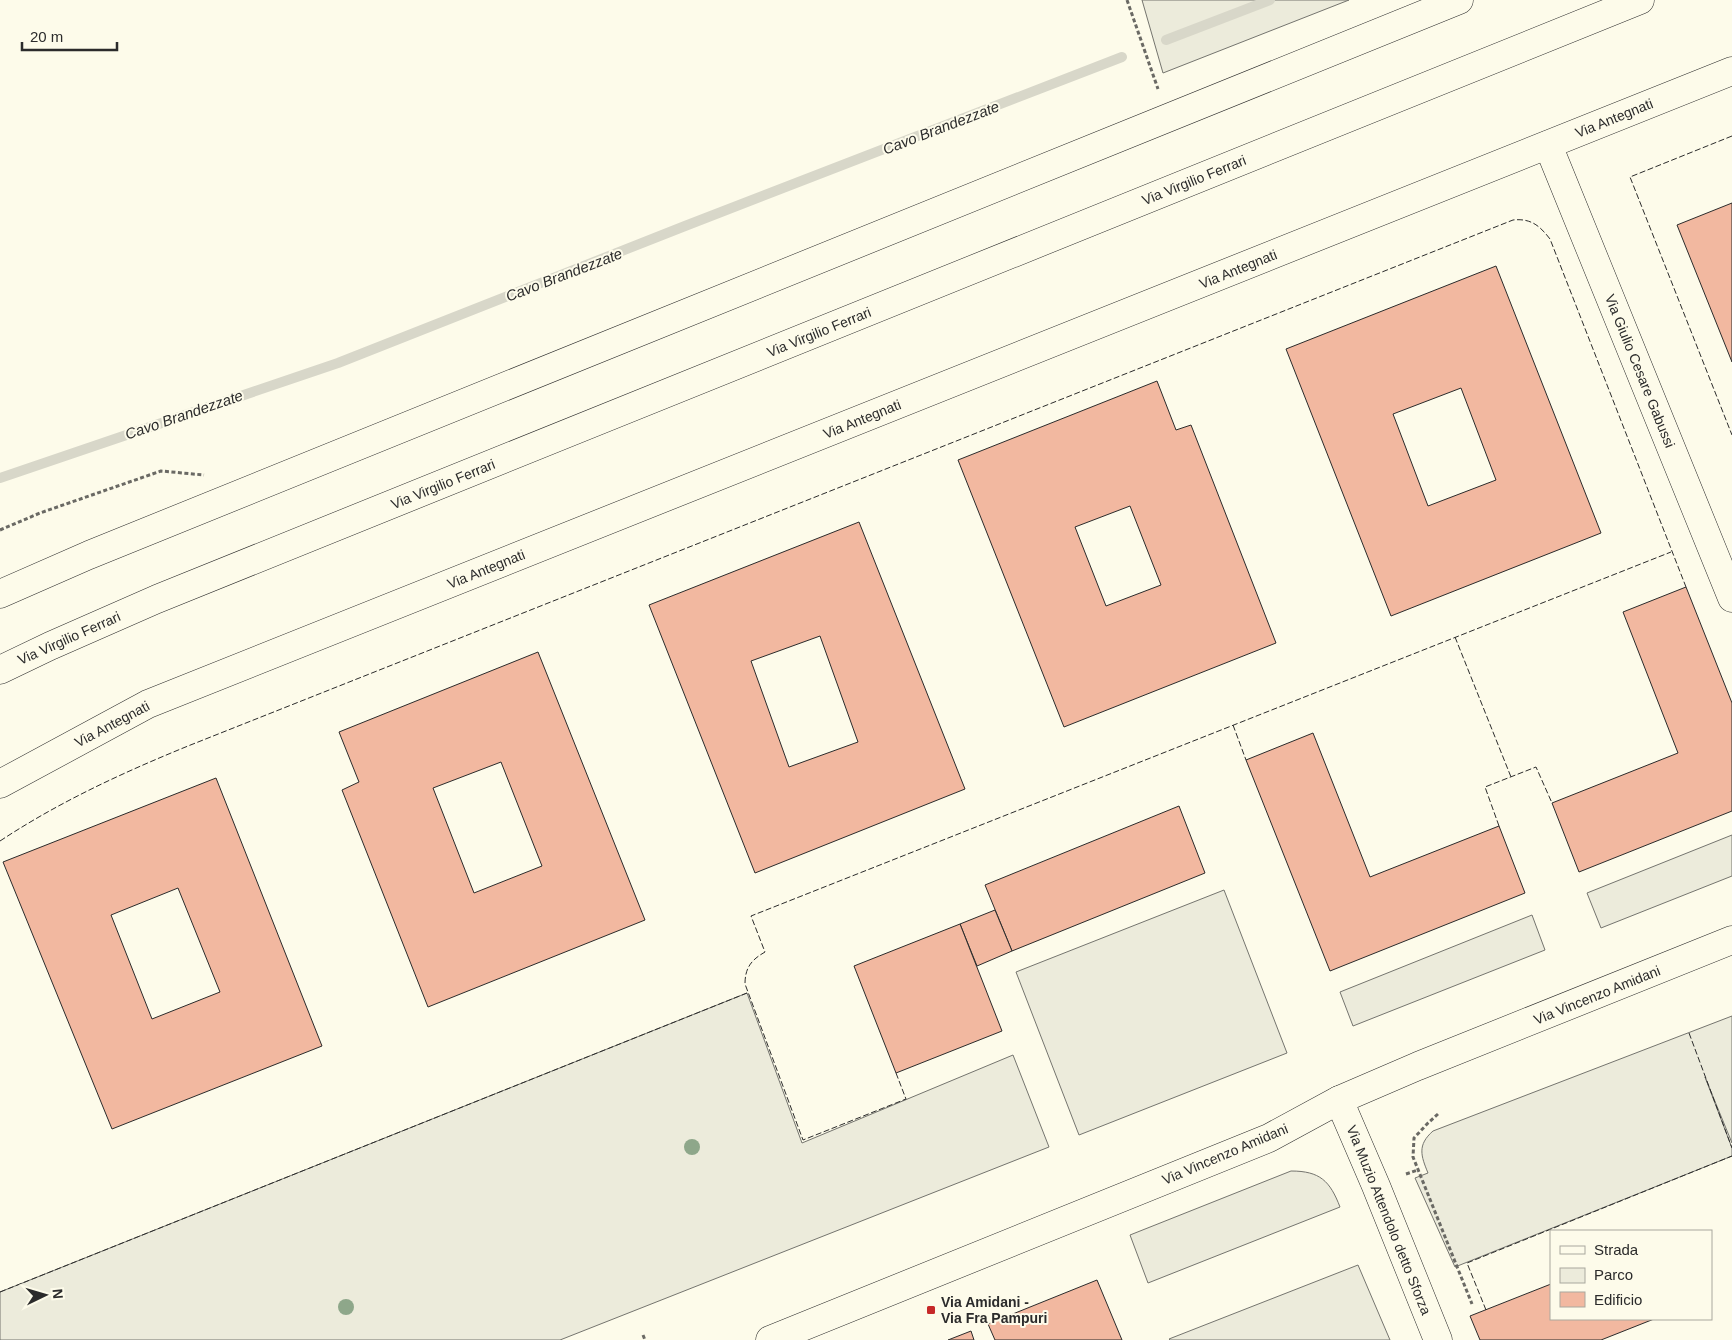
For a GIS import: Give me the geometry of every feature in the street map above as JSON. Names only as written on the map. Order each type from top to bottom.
[{"type":"street","points":[[0,594],[89,555],[1459,0]]},
{"type":"street","name":"Via Virgilio Ferrari","points":[[0,670],[157,599],[1640,0]]},
{"type":"street","name":"Via Antegnati","points":[[0,784],[148,704],[1732,71]]},
{"type":"street","name":"Via Giulio Cesare Gabussi","points":[[1548,145],[1732,598]]},
{"type":"street","name":"Via Vincenzo Amidani","points":[[770,1340],[1269,1138],[1339,1100],[1418,1066],[1732,940]]},
{"type":"street","name":"Via Muzio Attendolo detto Sforza","points":[[1339,1100],[1438,1340]]},
{"type":"path","points":[[1127,0],[1168,117]]},
{"type":"path","points":[[0,530],[40,513],[161,471],[202,474],[244,492]]},
{"type":"path","points":[[1438,1114],[1414,1138],[1413,1157],[1472,1304]]},
{"type":"path","points":[[1406,1174],[1418,1170]]},
{"type":"path","points":[[643,1335],[645,1340]]},
{"type":"green space","points":[[1142,0],[1349,0],[1163,73]]},
{"type":"green space","points":[[1732,835],[1732,876],[1601,928],[1587,893]]},
{"type":"green space","points":[[1224,890],[1287,1053],[1079,1135],[1016,972]]},
{"type":"green space","points":[[1532,915],[1545,950],[1353,1026],[1340,992]]},
{"type":"green space","points":[[747,993],[802,1143],[1013,1055],[1049,1147],[560,1340],[0,1340],[0,1292]]},
{"type":"green space","points":[[1732,1016],[1732,1143],[1705,1077],[1732,1148],[1732,1156],[1455,1267],[1415,1178],[1428,1173],[1422,1151],[1424,1141],[1433,1131]]},
{"type":"green space","points":[[1291,1171],[1309,1173],[1323,1179],[1332,1190],[1340,1207],[1148,1283],[1130,1235]]},
{"type":"green space","points":[[1358,1265],[1390,1340],[1169,1339]]},
{"type":"building","points":[[1732,203],[1732,362],[1677,225]]},
{"type":"building","points":[[1496,266],[1601,533],[1391,616],[1286,349]],"holes":[[[1461,388],[1496,480],[1428,506],[1393,414]]]},
{"type":"building","points":[[1157,381],[1176,430],[1191,425],[1276,643],[1064,727],[958,460]],"holes":[[[1130,506],[1161,585],[1106,606],[1075,527]]]},
{"type":"building","points":[[859,522],[965,789],[755,873],[649,605]],"holes":[[[820,636],[858,742],[789,767],[751,661]]]},
{"type":"building","points":[[1686,587],[1732,703],[1732,811],[1579,872],[1552,803],[1678,753],[1623,612]]},
{"type":"building","points":[[538,652],[645,920],[428,1007],[342,790],[359,782],[339,732]],"holes":[[[501,762],[542,866],[474,893],[433,788]]]},
{"type":"building","points":[[1313,733],[1370,877],[1499,826],[1525,893],[1330,971],[1246,760]]},
{"type":"building","points":[[216,778],[322,1046],[112,1129],[3,862]],"holes":[[[178,888],[220,992],[152,1019],[111,915]]]},
{"type":"building","points":[[1179,806],[1205,873],[1012,951],[985,885]]},
{"type":"building","points":[[995,910],[1012,951],[977,966],[960,924]]},
{"type":"building","points":[[960,924],[1002,1031],[896,1073],[854,966]]},
{"type":"building","points":[[1097,1280],[1122,1340],[995,1340],[988,1324]]},
{"type":"building","points":[[1550,1284],[1550,1320],[1651,1320],[1601,1340],[1480,1340],[1470,1316]]},
{"type":"building","points":[[971,1331],[974,1340],[948,1340]]},
{"type":"waterway","name":"Cavo Brandezzate","points":[[1166,40],[1270,0]]},
{"type":"waterway","name":"Cavo Brandezzate","points":[[0,478],[338,363],[1122,57]]},
{"type":"fence","points":[[1732,136],[1630,177],[1732,435]]},
{"type":"fence","points":[[0,841],[91,789],[188,746],[1513,220],[1525,220],[1534,224],[1543,230],[1550,239],[1686,587]]},
{"type":"fence","points":[[896,1073],[906,1099],[803,1140],[745,984],[746,973],[750,965],[765,952],[751,916],[1671,552]]},
{"type":"fence","points":[[1455,637],[1511,777]]},
{"type":"fence","points":[[1233,725],[1246,760]]},
{"type":"fence","points":[[1499,826],[1485,787],[1536,767],[1552,803]]},
{"type":"fence","points":[[0,1292],[747,993]]},
{"type":"fence","points":[[1689,1033],[1732,1148]]},
{"type":"fence","points":[[1486,1310],[1467,1263],[1732,1156]]},
{"type":"place","name":"Via Amidani - Via Fra Pampuri","points":[[931,1310]]}]
